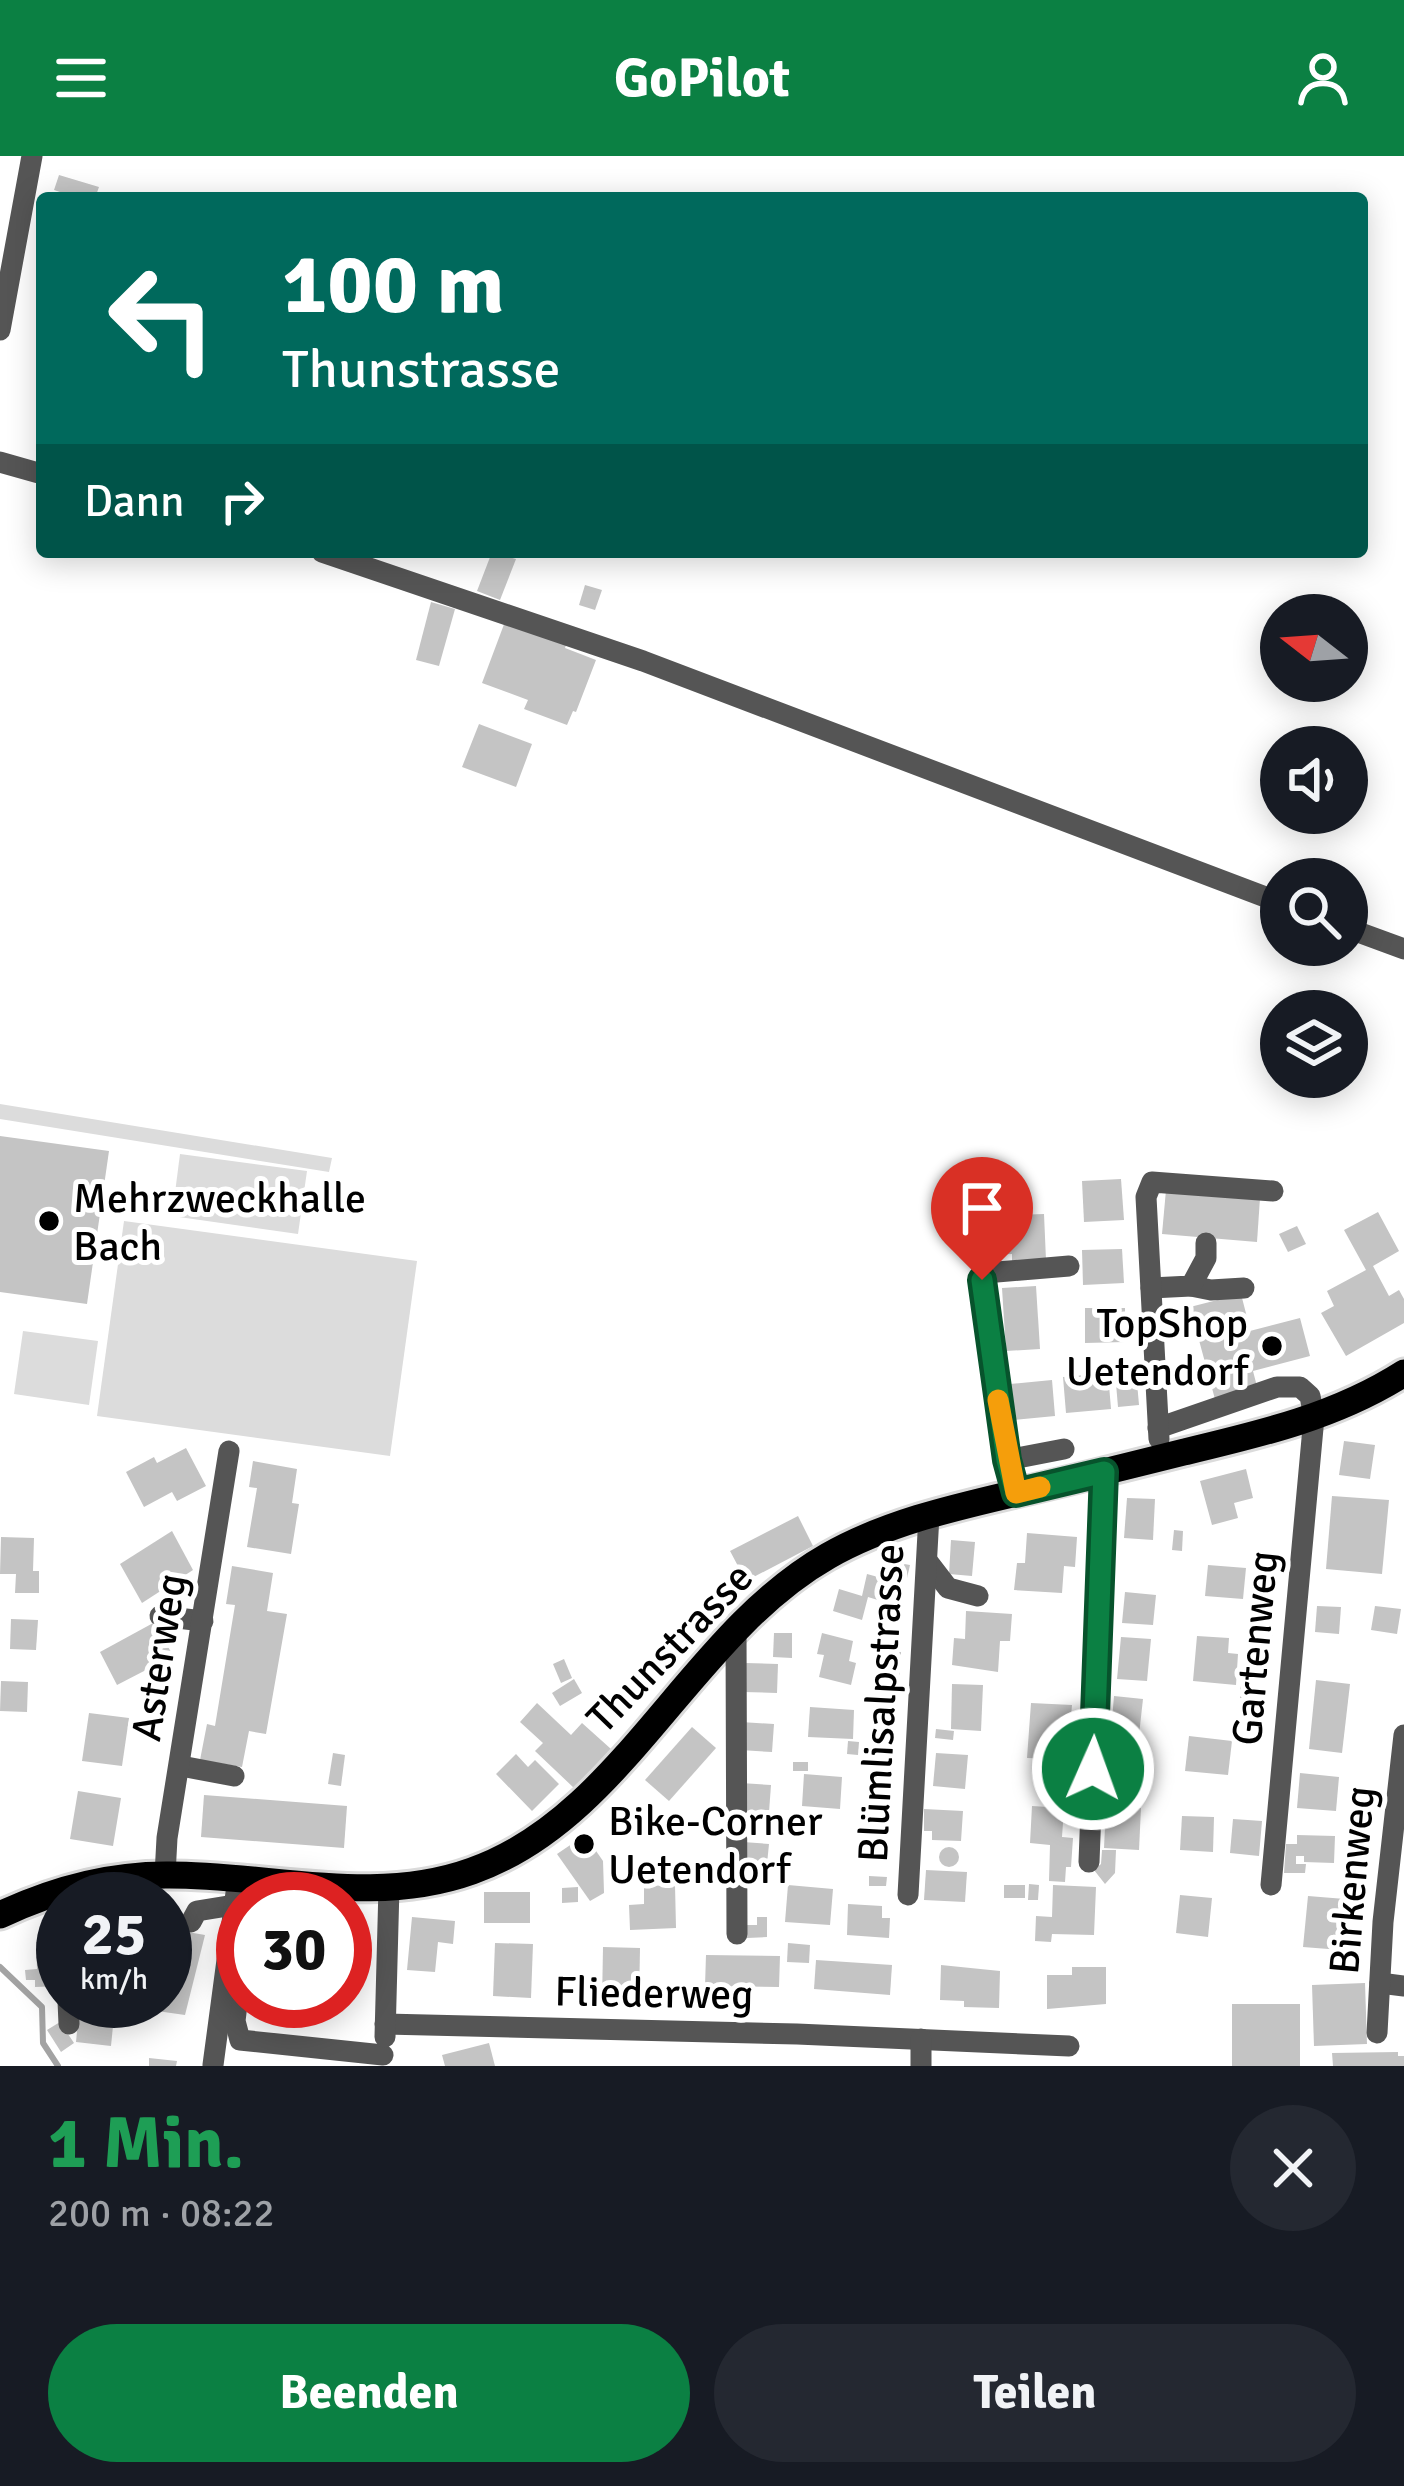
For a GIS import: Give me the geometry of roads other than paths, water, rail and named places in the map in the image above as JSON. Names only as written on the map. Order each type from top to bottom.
[{"type":"main road","name":"Thunstrasse","points":[[372,1887],[471,1872],[538,1838],[602,1779],[736,1628],[780,1588],[828,1556],[929,1515],[1314,1417],[1404,1373]]},
{"type":"main road","name":"Thunstrasse","points":[[0,1915],[36,1899]]},
{"type":"street","points":[[0,330],[32,156]]},
{"type":"street","points":[[0,462],[36,472]]},
{"type":"street","points":[[340,558],[643,661],[1260,895]]},
{"type":"street","points":[[1368,936],[1404,949]]},
{"type":"street","points":[[1161,1458],[1146,1198],[1152,1182],[1273,1191]]},
{"type":"street","points":[[1191,1286],[1206,1258],[1206,1243]]},
{"type":"street","points":[[1016,1493],[1007,1460],[982,1280],[985,1273],[1069,1266]]},
{"type":"street","points":[[982,1280],[1035,1280]]},
{"type":"street","points":[[1151,1288],[1244,1288]]},
{"type":"street","points":[[1158,1428],[1276,1387],[1300,1388],[1310,1396],[1314,1417]]},
{"type":"street","name":"Gartenweg","points":[[1270,1885],[1314,1417]]},
{"type":"street","points":[[1007,1460],[1064,1449]]},
{"type":"street","name":"Asterweg","points":[[165,1872],[229,1450]]},
{"type":"street","points":[[1089,1862],[1104,1472]]},
{"type":"street","name":"Blümlisalpstrasse","points":[[908,1895],[929,1515]]},
{"type":"street","points":[[928,1562],[947,1588],[977,1596]]},
{"type":"street","points":[[160,1616],[203,1621]]},
{"type":"street","points":[[736,1628],[736,1934]]},
{"type":"street","name":"Birkenweg","points":[[1377,2033],[1404,1735]]},
{"type":"street","points":[[181,1766],[234,1776]]},
{"type":"street","points":[[237,2028],[240,2040],[383,2061],[389,1887]]},
{"type":"street","points":[[192,1920],[197,1911],[216,1902]]},
{"type":"street","points":[[1380,1982],[1404,1985]]},
{"type":"street","name":"Fliederweg","points":[[386,2024],[1069,2046]]},
{"type":"street","points":[[213,2065],[218,2028]]},
{"type":"street","points":[[921,2039],[921,2066]]},
{"type":"waterway","points":[[0,1967],[42,2007],[43,2043],[58,2066]]},
{"type":"place","name":"Mehrzweckhalle Bach","points":[[49,1221]]},
{"type":"place","name":"TopShop Uetendorf","points":[[1272,1346]]},
{"type":"place","name":"Bike-Corner Uetendorf","points":[[584,1844]]}]
